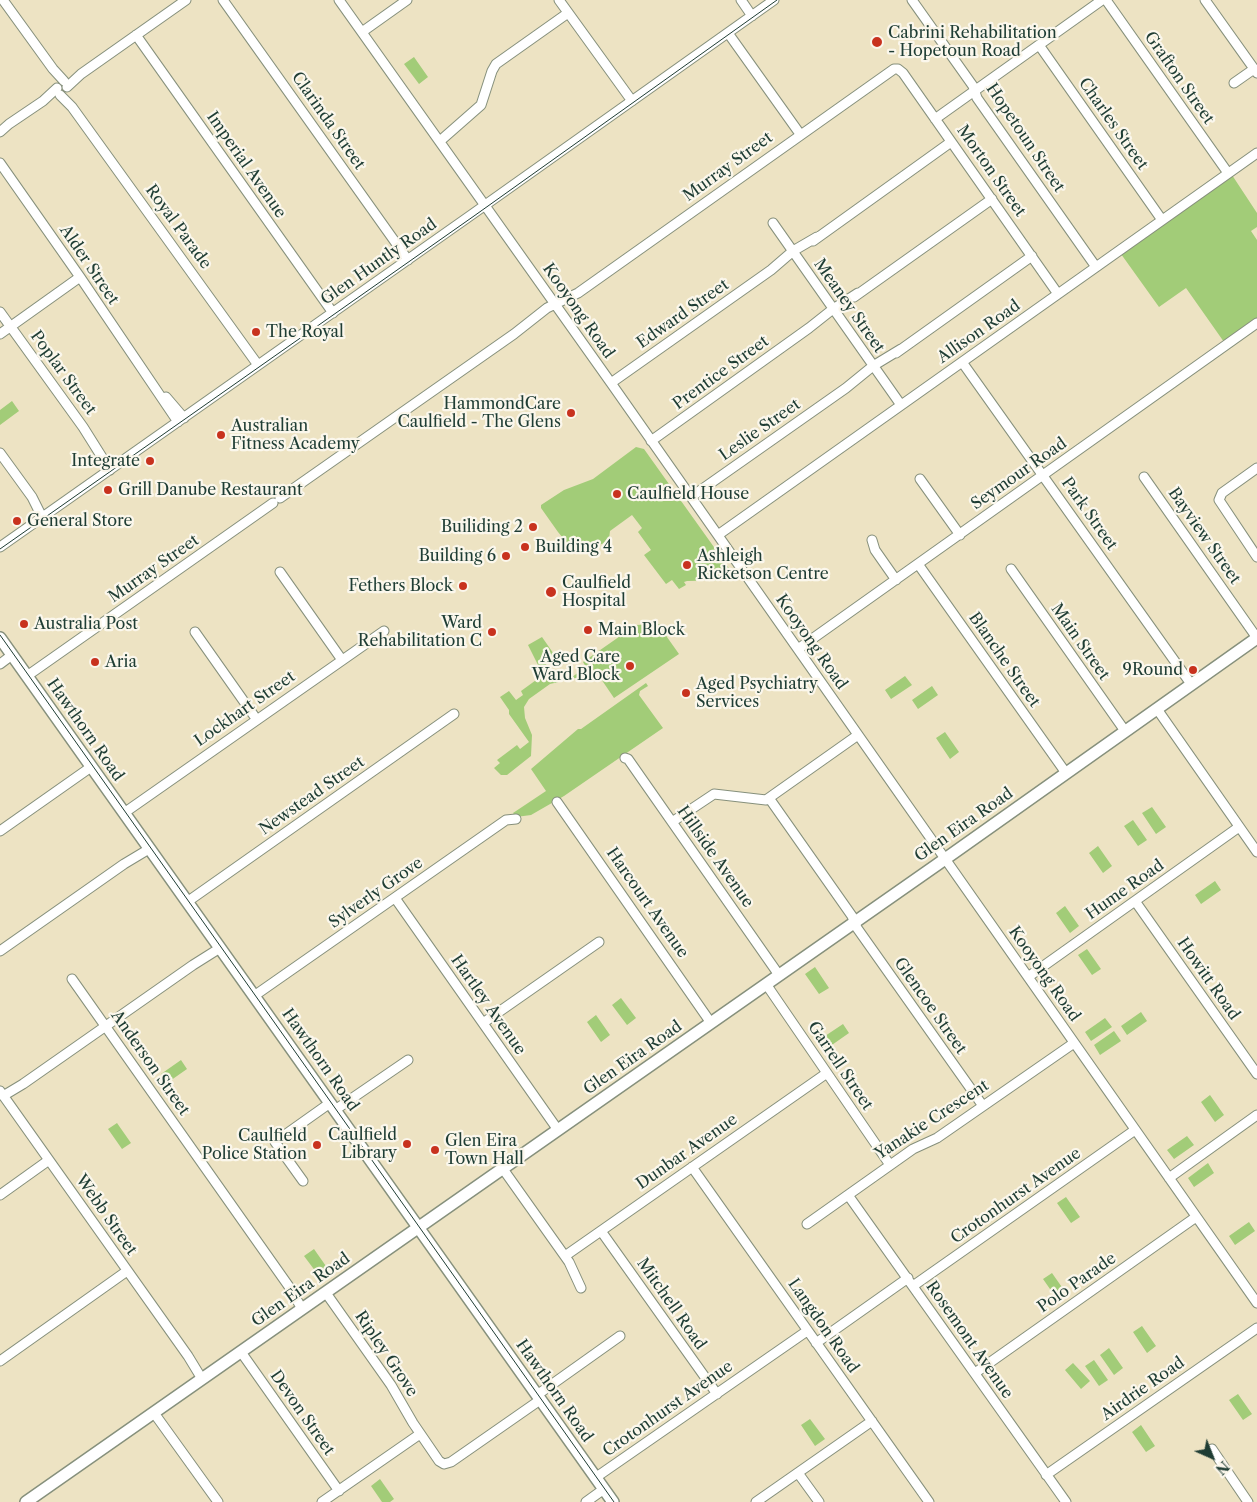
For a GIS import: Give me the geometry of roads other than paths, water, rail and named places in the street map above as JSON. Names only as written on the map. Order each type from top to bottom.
[{"type":"main road","name":"Hawthorn Road","points":[[0,638],[613,1502]]},
{"type":"main road","name":"Glen Eira Road","points":[[27,1502],[945,859],[1257,638]]},
{"type":"street","points":[[0,132],[186,0]]},
{"type":"street","name":"Clarinda Street","points":[[223,0],[408,260]]},
{"type":"street","name":"Kooyong Road","points":[[339,0],[692,497],[1257,1303]]},
{"type":"street","points":[[362,32],[407,0]]},
{"type":"street","points":[[559,0],[632,101]]},
{"type":"street","points":[[741,0],[752,16]]},
{"type":"street","name":"Glen Huntly Road","points":[[0,547],[774,0]]},
{"type":"street","name":"Hopetoun Street","points":[[912,0],[973,86],[982,106],[1096,267]]},
{"type":"street","points":[[935,119],[1102,0]]},
{"type":"street","name":"Grafton Street","points":[[1106,0],[1228,173]]},
{"type":"street","points":[[1205,0],[1255,71],[1234,82]]},
{"type":"street","points":[[8,2],[53,69],[62,87]]},
{"type":"street","points":[[438,138],[483,102],[495,66],[568,13]]},
{"type":"street","points":[[728,32],[800,134]]},
{"type":"street","name":"Imperial Avenue","points":[[136,35],[333,312]]},
{"type":"street","name":"Charles Street","points":[[1039,45],[1162,220]]},
{"type":"street","name":"Murray Street","points":[[27,676],[532,321],[556,306],[570,300],[888,71],[897,69]]},
{"type":"street","name":"Morton Street","points":[[897,69],[901,71],[1058,294]]},
{"type":"street","name":"Royal Parade","points":[[62,87],[72,107],[258,365]]},
{"type":"street","points":[[0,128],[9,124]]},
{"type":"street","name":"Edward Street","points":[[611,383],[771,270],[780,266],[794,253],[951,142]]},
{"type":"street","name":"Allison Road","points":[[718,535],[1257,153]]},
{"type":"street","name":"Alder Street","points":[[0,163],[181,420]]},
{"type":"street","name":"Prentice Street","points":[[651,441],[992,199]]},
{"type":"street","name":"Meaney Street","points":[[773,223],[901,405]]},
{"type":"street","name":"Leslie Street","points":[[692,497],[1032,256]]},
{"type":"street","points":[[0,334],[80,277]]},
{"type":"street","name":"Poplar Street","points":[[0,312],[112,468]]},
{"type":"street","name":"Seymour Road","points":[[798,649],[1257,323]]},
{"type":"street","name":"Park Street","points":[[962,362],[1191,684]]},
{"type":"street","points":[[0,453],[44,515]]},
{"type":"street","points":[[1256,554],[1218,498],[1222,493],[1257,468]]},
{"type":"street","name":"Bayview Street","points":[[1144,477],[1257,638]]},
{"type":"street","points":[[920,479],[960,535]]},
{"type":"street","points":[[872,540],[875,550],[896,580]]},
{"type":"street","name":"Blanche Street","points":[[918,564],[1066,774]]},
{"type":"street","name":"Main Street","points":[[1011,570],[1125,731]]},
{"type":"street","points":[[280,572],[342,660]]},
{"type":"street","name":"Lockhart Street","points":[[124,813],[384,631]]},
{"type":"street","points":[[195,632],[257,720]]},
{"type":"street","points":[[0,664],[12,655]]},
{"type":"street","points":[[1157,709],[1257,852]]},
{"type":"street","name":"Newstead Street","points":[[187,902],[454,714]]},
{"type":"street","points":[[672,822],[714,794],[757,800],[769,798],[858,735]]},
{"type":"street","name":"Hillside Avenue","points":[[625,758],[628,759],[779,975]]},
{"type":"street","points":[[0,831],[92,767]]},
{"type":"street","name":"Glencoe Street","points":[[769,798],[982,1106]]},
{"type":"street","name":"Harcourt Avenue","points":[[557,802],[711,1023]]},
{"type":"street","name":"Sylverly Grove","points":[[254,996],[506,820],[516,820]]},
{"type":"street","name":"Hume Road","points":[[1028,977],[1239,827]]},
{"type":"street","points":[[0,951],[148,846]]},
{"type":"street","name":"Hartley Avenue","points":[[394,898],[558,1130]]},
{"type":"street","name":"Howitt Road","points":[[1135,901],[1257,1074]]},
{"type":"street","points":[[483,1023],[599,942]]},
{"type":"street","points":[[3,1095],[23,1084],[219,947]]},
{"type":"street","name":"Anderson Street","points":[[72,979],[305,1307]]},
{"type":"street","name":"Garrell Street","points":[[766,984],[890,1166]]},
{"type":"street","name":"Yanakie Crescent","points":[[808,1224],[913,1149],[937,1138],[1074,1044]]},
{"type":"street","points":[[303,1181],[275,1142],[408,1060]]},
{"type":"street","name":"Dunbar Avenue","points":[[565,1256],[827,1073]]},
{"type":"street","name":"Webb Street","points":[[3,1095],[204,1378]]},
{"type":"street","points":[[1168,1178],[1257,1114]]},
{"type":"street","name":"Crotonhurst Avenue","points":[[816,1343],[911,1282],[1135,1130]]},
{"type":"street","points":[[0,1195],[49,1160]]},
{"type":"street","name":"Langdon Road","points":[[692,1167],[929,1502]]},
{"type":"street","points":[[503,1169],[565,1256],[581,1288]]},
{"type":"street","name":"Rosemont Avenue","points":[[848,1195],[1066,1502]]},
{"type":"street","name":"Polo Parade","points":[[975,1373],[1196,1217]]},
{"type":"street","name":"Mitchell Road","points":[[601,1231],[717,1394]]},
{"type":"street","points":[[0,1360],[128,1271]]},
{"type":"street","name":"Ripley Grove","points":[[326,1292],[391,1385],[420,1434],[439,1461],[444,1464],[449,1463],[620,1336]]},
{"type":"street","name":"Airdrie Road","points":[[1046,1475],[1257,1328]]},
{"type":"street","name":"Crotonhurst Avenue","points":[[596,1478],[807,1331]]},
{"type":"street","name":"Devon Street","points":[[241,1352],[339,1491]]},
{"type":"street","points":[[154,1412],[218,1502]]},
{"type":"street","points":[[756,1502],[872,1421]]},
{"type":"street","points":[[322,1502],[420,1434]]},
{"type":"street","points":[[1212,1449],[1248,1502]]},
{"type":"street","points":[[798,1473],[819,1502]]},
{"type":"street","points":[[586,1502],[604,1489]]},
{"type":"tram line","points":[[0,549],[474,216],[777,0]]},
{"type":"tram line","points":[[0,635],[614,1502]]},
{"type":"place","name":"Cabrini Rehabilitation - Hopetoun Road","points":[[877,42]]},
{"type":"place","name":"The Royal","points":[[256,332]]},
{"type":"place","name":"HammondCare Caulfield - The Glens","points":[[571,413]]},
{"type":"place","name":"Australian Fitness Academy","points":[[221,435]]},
{"type":"place","name":"Integrate","points":[[150,461]]},
{"type":"place","name":"Grill Danube Restaurant","points":[[108,490]]},
{"type":"place","name":"Caulfield House","points":[[617,494]]},
{"type":"place","name":"General Store","points":[[17,521]]},
{"type":"place","name":"Builiding 2","points":[[533,527]]},
{"type":"place","name":"Building 4","points":[[525,547]]},
{"type":"place","name":"Building 6","points":[[506,556]]},
{"type":"place","name":"Ashleigh Ricketson Centre","points":[[687,565]]},
{"type":"place","name":"Fethers Block","points":[[463,586]]},
{"type":"place","name":"Caulfield Hospital","points":[[551,592]]},
{"type":"place","name":"Australia Post","points":[[24,624]]},
{"type":"place","name":"Main Block","points":[[588,630]]},
{"type":"place","name":"Ward Rehabilitation C","points":[[492,632]]},
{"type":"place","name":"Aria","points":[[95,662]]},
{"type":"place","name":"Aged Care Ward Block","points":[[630,666]]},
{"type":"place","name":"9Round","points":[[1193,670]]},
{"type":"place","name":"Aged Psychiatry Services","points":[[686,693]]},
{"type":"place","name":"Caulfield Library","points":[[407,1144]]},
{"type":"place","name":"Caulfield Police Station","points":[[317,1145]]},
{"type":"place","name":"Glen Eira Town Hall","points":[[435,1150]]}]
